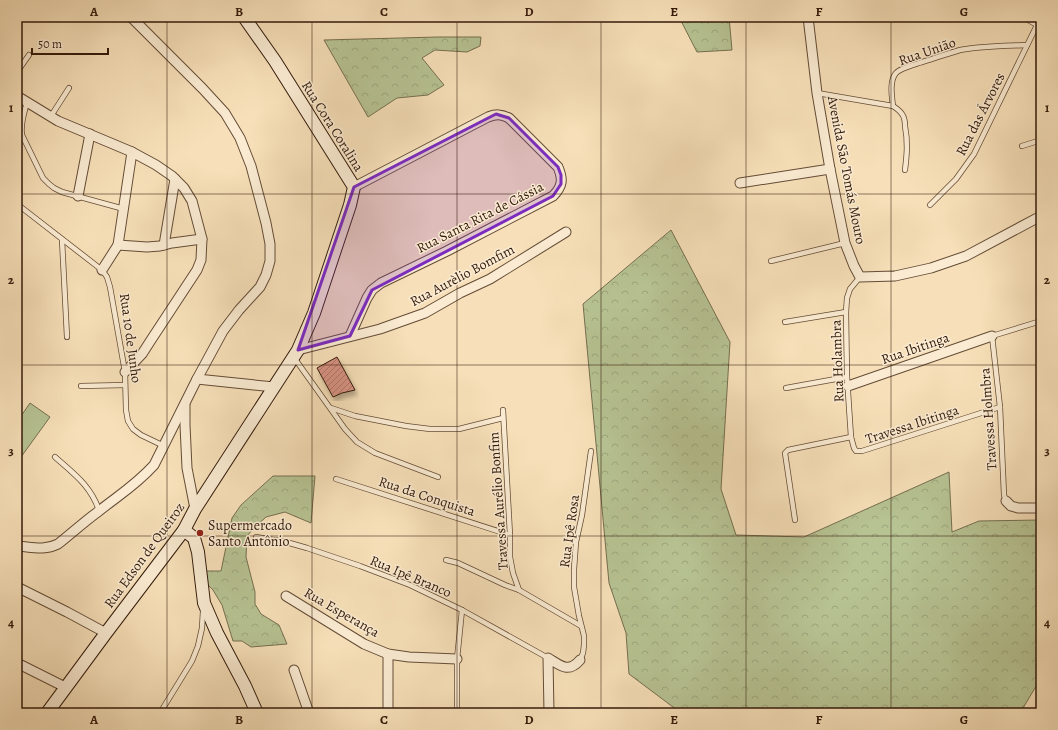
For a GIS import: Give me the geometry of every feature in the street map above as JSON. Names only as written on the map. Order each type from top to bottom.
[{"type":"street","points":[[17,546],[51,548],[58,544],[99,510],[131,487],[154,465],[223,331],[239,310],[260,287],[266,275],[270,261],[270,244],[266,223],[251,166],[240,138],[225,113],[131,17]]},
{"type":"street","name":"Rua Cora Coralina","points":[[244,17],[275,61],[354,187],[350,205],[314,313],[296,354]]},
{"type":"street","name":"Avenida São Tomás Mouro","points":[[808,17],[817,93],[830,169],[845,243],[860,277]]},
{"type":"street","points":[[17,96],[58,121],[132,152],[156,165],[175,179],[184,188],[192,201],[202,239],[201,260],[197,270],[142,354],[125,372]]},
{"type":"street","name":"Rua Santa Rita de Cássia","points":[[350,336],[367,298],[372,290],[381,283],[447,251],[552,196],[558,191],[561,184],[561,175],[558,166],[509,118],[503,114],[496,114],[354,187]]},
{"type":"street","points":[[78,196],[90,134]]},
{"type":"street","points":[[102,270],[118,245],[132,152]]},
{"type":"street","points":[[740,183],[830,169]]},
{"type":"street","points":[[164,245],[175,179]]},
{"type":"street","points":[[860,277],[895,276],[931,268],[966,256],[1041,216]]},
{"type":"street","name":"Rua Aurèlio Bomfim","points":[[296,354],[350,336],[380,328],[425,312],[490,279],[566,232]]},
{"type":"street","points":[[118,245],[147,247],[202,239]]},
{"type":"street","name":"Rua Ibitinga","points":[[847,382],[992,336]]},
{"type":"street","name":"Rua Edson de Queiroz","points":[[47,713],[184,530],[195,509],[296,354]]},
{"type":"street","points":[[197,379],[274,387]]},
{"type":"street","points":[[186,402],[184,424],[187,468],[195,509]]},
{"type":"street","points":[[1006,501],[1011,506],[1018,508],[1041,508]]},
{"type":"street","points":[[184,530],[194,538],[198,552],[204,603],[217,633],[245,686],[257,713]]},
{"type":"street","points":[[17,587],[106,633]]},
{"type":"street","name":"Rua Esperança","points":[[286,596],[364,644],[388,654],[409,657],[457,659]]},
{"type":"street","points":[[388,654],[388,713]]},
{"type":"street","points":[[548,658],[563,667],[570,668],[576,666],[580,660]]},
{"type":"street","points":[[548,658],[550,712]]},
{"type":"street","points":[[17,663],[65,687]]},
{"type":"street","points":[[294,670],[309,713]]},
{"type":"lane","points":[[1023,17],[1039,26]]},
{"type":"lane","name":"Rua das Árvores","points":[[930,205],[956,179],[974,154],[1027,44],[1039,26]]},
{"type":"lane","name":"Rua União","points":[[893,106],[893,77],[896,73],[904,69],[944,54],[961,50],[1027,44]]},
{"type":"lane","points":[[17,72],[29,55]]},
{"type":"lane","points":[[51,116],[69,88]]},
{"type":"lane","points":[[817,93],[893,106],[900,111],[903,114],[908,141],[905,170]]},
{"type":"lane","points":[[27,102],[21,121],[20,128],[22,136],[44,178],[49,184],[54,188],[124,209]]},
{"type":"lane","points":[[1022,146],[1041,140]]},
{"type":"lane","points":[[17,204],[102,270]]},
{"type":"lane","points":[[62,240],[67,337]]},
{"type":"lane","points":[[771,261],[845,243]]},
{"type":"lane","name":"Rua 10 de Junho","points":[[102,270],[107,277],[110,287],[125,372],[126,410],[128,421],[133,429],[141,436],[164,446]]},
{"type":"lane","name":"Rua Holambra","points":[[854,448],[851,437],[847,382],[846,312],[847,298],[850,289],[860,277]]},
{"type":"lane","points":[[785,322],[846,312]]},
{"type":"lane","points":[[992,336],[1041,321]]},
{"type":"lane","name":"Travessa Holmbra","points":[[992,336],[1000,407],[1004,495],[1006,501]]},
{"type":"lane","points":[[296,354],[345,429],[357,442],[375,452],[438,476]]},
{"type":"lane","points":[[786,388],[847,382]]},
{"type":"lane","points":[[81,386],[125,385]]},
{"type":"lane","name":"Travessa Ibitinga","points":[[854,448],[856,451],[862,451],[1000,407]]},
{"type":"lane","points":[[331,408],[355,416],[430,429],[459,428],[503,418]]},
{"type":"lane","name":"Travessa Aurélio Bonfim","points":[[503,410],[510,557],[513,573],[519,590]]},
{"type":"lane","points":[[794,520],[784,453],[786,451],[851,437]]},
{"type":"lane","name":"Rua Ipê Rosa","points":[[580,660],[583,652],[584,636],[574,587],[574,569],[576,542],[582,515],[591,451]]},
{"type":"lane","points":[[55,457],[85,484],[96,500],[99,510]]},
{"type":"lane","name":"Rua da Conquista","points":[[336,479],[510,535]]},
{"type":"lane","name":"Rua Ipê Branco","points":[[256,537],[286,542],[307,548],[410,585],[462,610],[548,658]]},
{"type":"lane","points":[[446,560],[458,563],[519,590],[581,626]]},
{"type":"lane","points":[[160,713],[192,661],[198,646],[202,628],[204,603]]},
{"type":"lane","points":[[457,713],[457,659],[462,610]]},
{"type":"highlighted area","points":[[496,114],[509,118],[558,167],[561,175],[561,184],[553,196],[372,290],[350,336],[298,350],[354,187]]},
{"type":"green space","points":[[679,17],[729,17],[732,50],[697,52]]},
{"type":"green space","points":[[481,37],[480,46],[467,52],[435,50],[422,58],[444,85],[428,95],[397,98],[368,117],[324,40]]},
{"type":"green space","points":[[671,230],[730,342],[721,489],[736,535],[804,537],[949,472],[952,532],[979,521],[1041,520],[1041,678],[1020,713],[681,713],[629,674],[626,633],[609,583],[583,304]]},
{"type":"green space","points":[[30,403],[50,417],[21,457],[17,454],[17,422]]},
{"type":"green space","points":[[273,476],[315,476],[311,523],[285,512],[266,517],[247,536],[246,557],[255,592],[255,604],[261,614],[279,625],[287,644],[251,647],[242,641],[233,641],[222,605],[213,590],[208,585],[204,571],[221,571],[232,518],[241,505]]},
{"type":"building","points":[[337,357],[355,390],[333,397],[317,368]]},
{"type":"place","name":"Supermercado Santo Antônio","points":[[200,533]]}]
